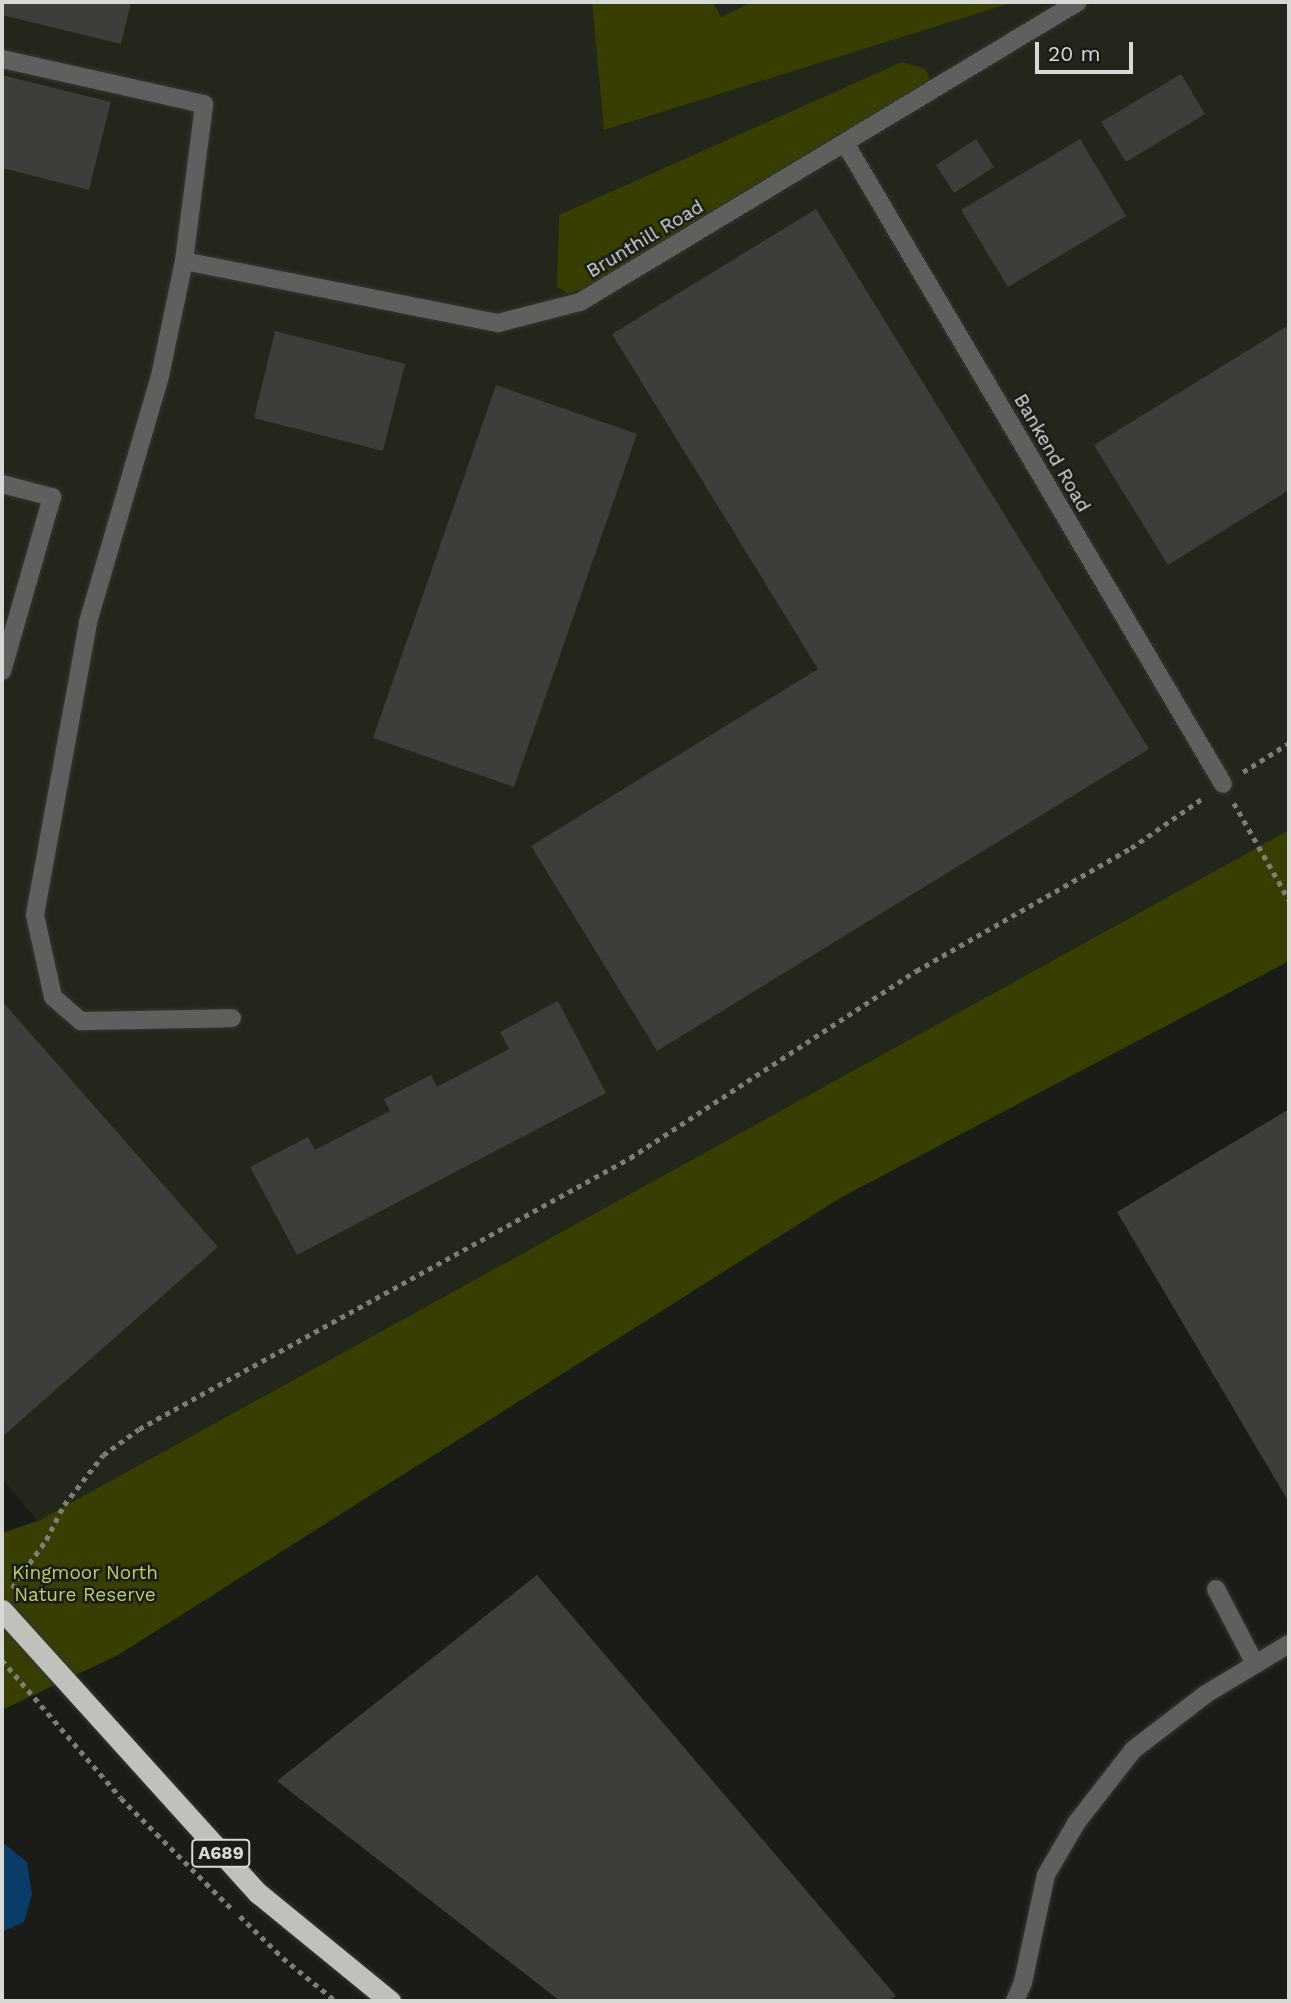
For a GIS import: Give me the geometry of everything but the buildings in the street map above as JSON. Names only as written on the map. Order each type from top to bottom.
[{"type":"highway","name":"A689","points":[[2,1610],[69,1688],[258,1893],[390,2001]]},
{"type":"street","name":"Brunthill Road","points":[[184,261],[498,323],[580,302],[1078,2]]},
{"type":"street","points":[[2,59],[204,104],[184,261],[160,376],[88,624],[35,915],[54,997],[81,1021],[232,1017]]},
{"type":"street","name":"Bankend Road","points":[[845,143],[1223,784]]},
{"type":"street","points":[[2,484],[52,497],[2,671]]},
{"type":"street","points":[[1216,1589],[1255,1664]]},
{"type":"street","points":[[1015,2001],[1023,1982],[1046,1875],[1077,1822],[1133,1750],[1206,1694],[1289,1644]]},
{"type":"street","points":[[1023,1982],[1028,2001]]},
{"type":"path","points":[[10,1590],[46,1540],[64,1505],[103,1455],[139,1429],[630,1158],[916,971],[1131,848],[1223,784],[1289,743]]},
{"type":"path","points":[[1223,784],[1289,900]]},
{"type":"path","points":[[2,1660],[45,1713],[175,1854],[283,1958],[336,2001]]},
{"type":"shaded area","points":[[2,2],[1289,2],[1289,830],[38,1521],[2,1479]]},
{"type":"green space","points":[[592,2],[713,2],[721,17],[752,2],[1014,2],[604,130]]},
{"type":"green space","points":[[902,62],[926,69],[930,81],[583,289],[567,293],[557,287],[559,215]]},
{"type":"green space","name":"Kingmoor North Nature Reserve","points":[[1289,830],[1289,961],[840,1198],[118,1655],[2,1710],[2,1533],[38,1521]]},
{"type":"water","points":[[2,1842],[27,1862],[32,1894],[24,1922],[2,1932]]}]
